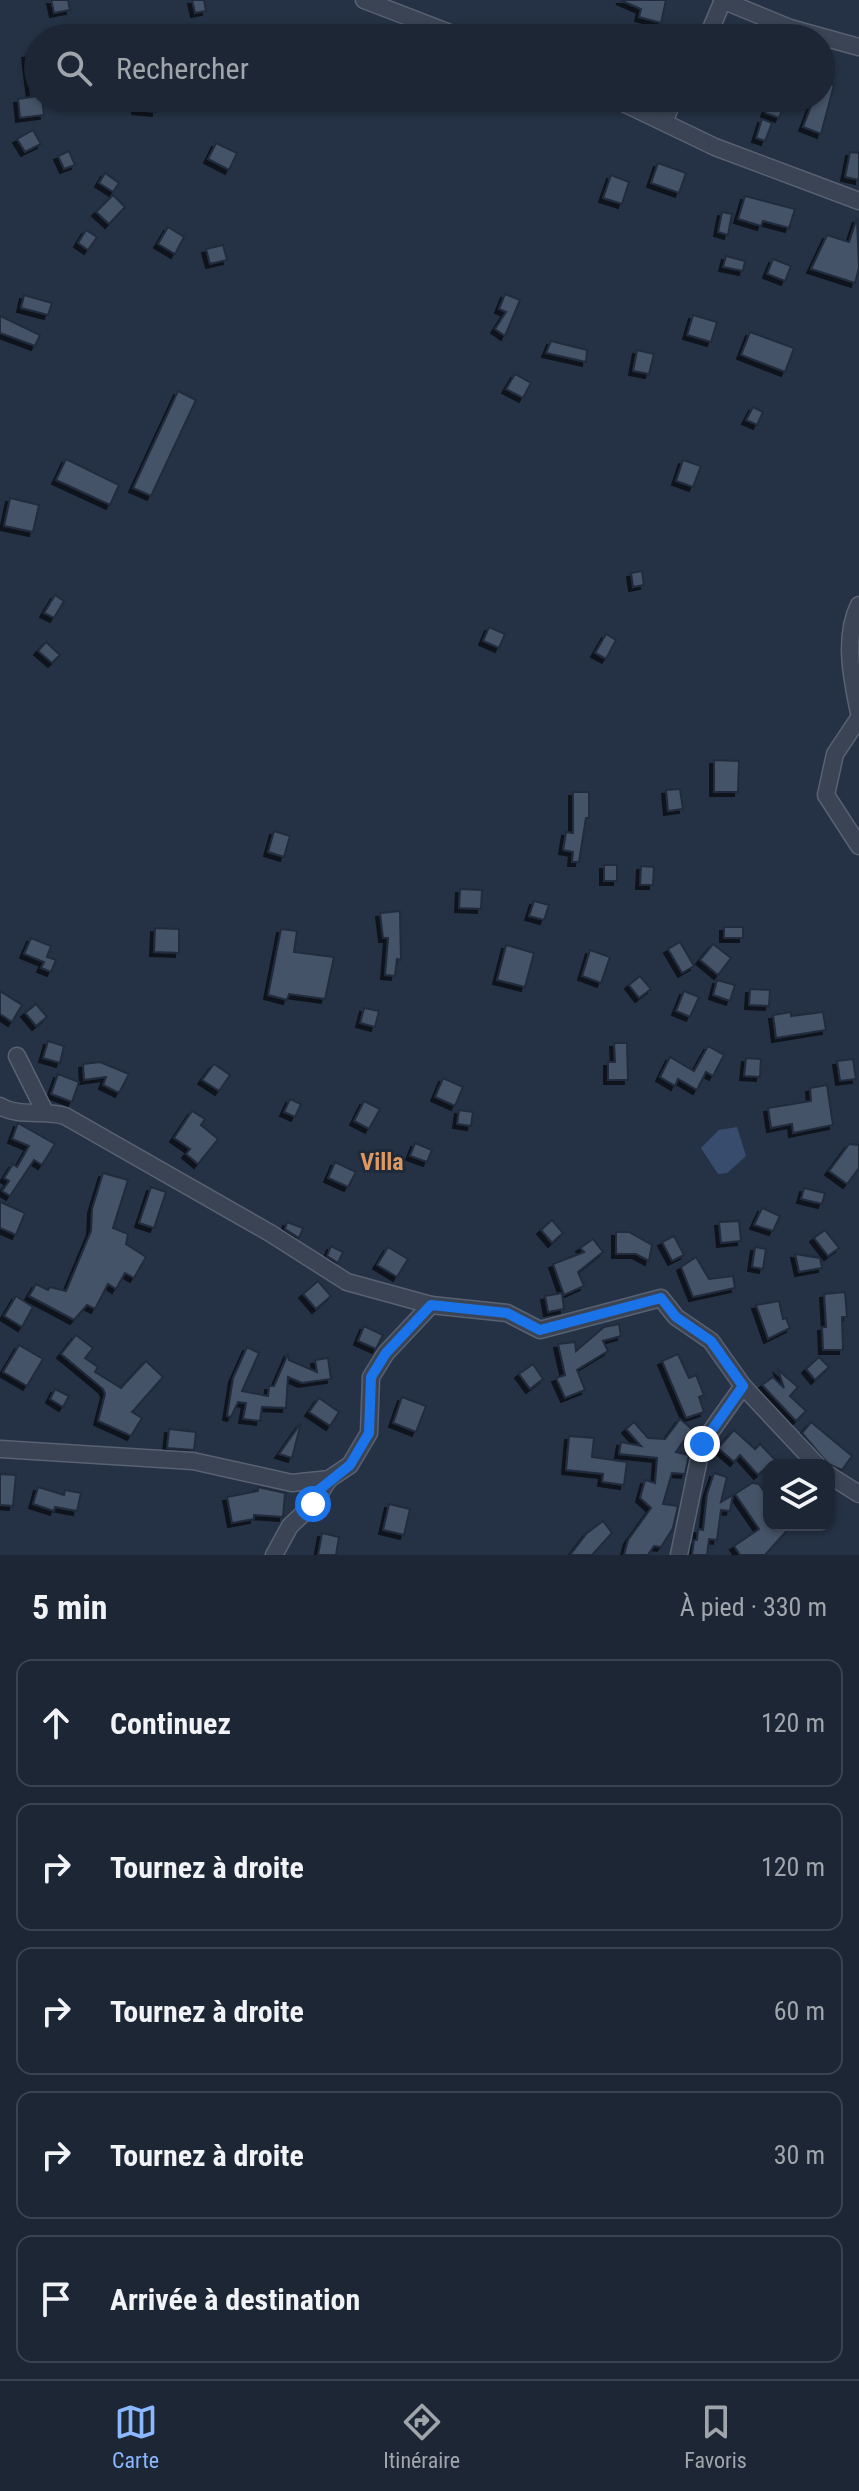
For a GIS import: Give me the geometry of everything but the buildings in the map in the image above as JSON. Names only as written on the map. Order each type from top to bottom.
[{"type":"street","points":[[364,0],[427,24]]},
{"type":"street","points":[[713,24],[722,0],[780,24]]},
{"type":"street","points":[[835,40],[859,47]]},
{"type":"street","points":[[646,112],[715,147],[859,201]]},
{"type":"street","points":[[665,120],[668,112]]},
{"type":"street","points":[[859,605],[853,618],[851,674],[859,715],[835,754],[826,795],[859,846]]},
{"type":"street","points":[[17,1056],[44,1110]]},
{"type":"street","points":[[0,1106],[9,1111],[44,1110],[65,1116],[184,1183],[347,1282],[431,1305],[507,1313],[540,1330],[661,1298],[676,1317],[711,1341],[743,1386],[811,1459]]},
{"type":"street","points":[[274,1555],[290,1526],[313,1504],[329,1479],[350,1465],[369,1433],[371,1377],[386,1353],[431,1305]]},
{"type":"street","points":[[679,1555],[702,1444],[743,1386]]},
{"type":"street","points":[[0,1449],[193,1461],[292,1483],[329,1479]]},
{"type":"street","points":[[835,1479],[859,1494]]},
{"type":"water","points":[[737,1127],[746,1156],[727,1173],[718,1174],[701,1148],[719,1130]]},
{"type":"district","name":"Villa","points":[[382,1162]]},
{"type":"route","points":[[313,1504],[329,1479],[350,1465],[369,1433],[371,1377],[386,1353],[431,1305],[507,1313],[540,1330],[576,1323],[661,1298],[676,1317],[711,1341],[743,1386],[702,1444]]}]
